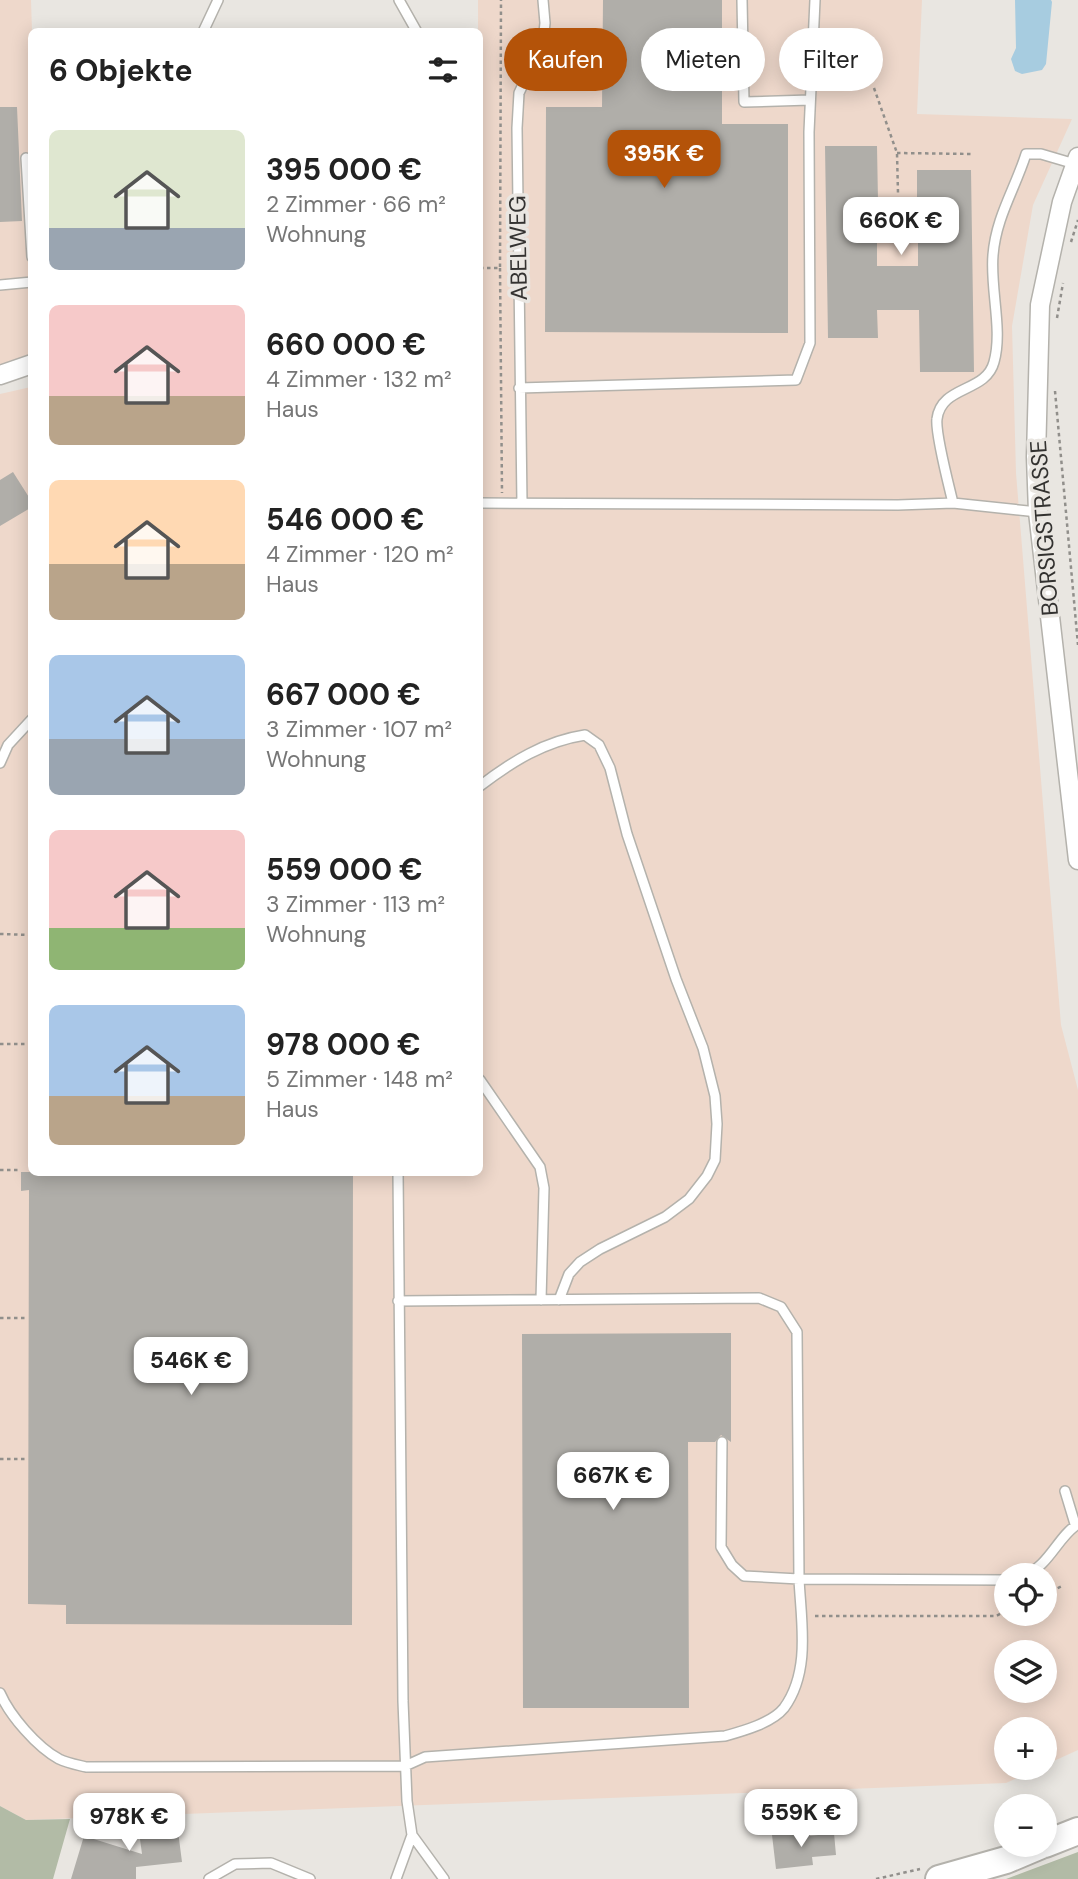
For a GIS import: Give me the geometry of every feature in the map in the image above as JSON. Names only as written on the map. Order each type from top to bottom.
[{"type":"main road","points":[[1057,1839],[1078,1831]]},
{"type":"main road","points":[[939,1879],[1013,1857]]},
{"type":"street","name":"BORSIGSTRASSE","points":[[1076,161],[1062,202],[1040,305],[1036,457],[1038,512],[1078,860]]},
{"type":"street","points":[[0,375],[28,364]]},
{"type":"lane","points":[[205,28],[218,0]]},
{"type":"lane","points":[[399,0],[415,28]]},
{"type":"lane","name":"ABELWEG","points":[[522,503],[517,154],[519,93],[543,42],[543,0]]},
{"type":"lane","points":[[742,0],[744,102],[810,100]]},
{"type":"lane","points":[[519,388],[796,380],[810,343],[810,100],[815,0]]},
{"type":"lane","points":[[953,503],[936,421],[941,405],[946,400],[982,382],[994,365],[997,344],[993,252],[998,224],[1007,198],[1017,181],[1026,154],[1076,161]]},
{"type":"lane","points":[[26,158],[28,191]]},
{"type":"lane","points":[[0,285],[28,282]]},
{"type":"lane","points":[[483,503],[953,503],[1038,512]]},
{"type":"lane","points":[[0,763],[8,745],[28,723]]},
{"type":"lane","points":[[483,784],[529,753],[561,738],[584,735],[599,745],[610,768],[627,834],[676,979],[703,1048],[715,1096],[715,1160],[690,1199],[665,1217],[600,1249],[580,1262],[569,1275],[559,1300]]},
{"type":"lane","points":[[483,1084],[540,1167],[544,1188],[541,1300]]},
{"type":"lane","points":[[398,1176],[407,1801],[412,1835],[444,1879]]},
{"type":"lane","points":[[0,1693],[8,1711],[42,1746],[60,1760],[86,1767],[405,1766],[425,1757],[725,1736],[756,1727],[783,1709],[801,1673],[801,1616],[797,1332],[782,1307],[759,1298],[398,1301]]},
{"type":"lane","points":[[722,1442],[722,1548],[732,1565],[744,1576],[799,1579],[994,1580]]},
{"type":"lane","points":[[1041,1563],[1077,1524],[1065,1491]]},
{"type":"lane","points":[[396,1879],[412,1835]]},
{"type":"lane","points":[[209,1879],[235,1864],[271,1863],[310,1879]]},
{"type":"path","points":[[501,0],[502,503]]},
{"type":"path","points":[[875,91],[897,153],[898,193]]},
{"type":"path","points":[[897,153],[973,154]]},
{"type":"path","points":[[1071,243],[1078,220]]},
{"type":"path","points":[[483,268],[500,268]]},
{"type":"path","points":[[1057,325],[1063,278]]},
{"type":"path","name":"BORSIGSTRASSE","points":[[1055,384],[1078,645]]},
{"type":"path","points":[[0,934],[28,934]]},
{"type":"path","points":[[0,1044],[28,1044]]},
{"type":"path","points":[[0,1170],[21,1170]]},
{"type":"path","points":[[0,1318],[28,1318]]},
{"type":"path","points":[[0,1459],[28,1459]]},
{"type":"path","points":[[1057,1588],[1062,1586]]},
{"type":"path","points":[[801,1616],[994,1616]]},
{"type":"shaded area","points":[[0,0],[31,0],[32,28],[28,28],[28,355],[0,365]]},
{"type":"shaded area","points":[[478,0],[922,0],[917,114],[1072,119],[1033,205],[1012,326],[1016,473],[1061,1025],[1078,1090],[1078,1750],[1057,1760],[1057,1717],[994,1717],[994,1780],[1013,1780],[1006,1783],[26,1820],[0,1806],[0,394],[28,388],[28,1176],[483,1176],[483,28],[478,28]]},
{"type":"green space","points":[[0,1806],[26,1820],[70,1819],[53,1879],[0,1879]]},
{"type":"green space","points":[[1078,1852],[1078,1879],[1006,1879]]},
{"type":"water","points":[[1015,0],[1052,2],[1046,64],[1042,70],[1022,74],[1015,71],[1011,59],[1016,48]]},
{"type":"building","points":[[603,0],[722,0],[722,28],[641,28],[641,91],[722,91],[722,124],[788,124],[788,333],[545,332],[546,107],[602,107],[602,91],[627,91],[627,28],[603,28]]},
{"type":"building","points":[[0,107],[17,107],[22,221],[0,222]]},
{"type":"building","points":[[825,146],[877,146],[878,201],[917,201],[917,170],[971,170],[974,372],[920,372],[919,310],[877,310],[878,338],[828,338]],"holes":[[[877,220],[918,220],[918,266],[877,266]]]},
{"type":"building","points":[[13,472],[28,496],[28,509],[0,526],[0,480]]},
{"type":"building","points":[[21,1172],[28,1172],[28,1176],[353,1176],[352,1625],[66,1624],[66,1605],[28,1604],[29,1190],[21,1191]]},
{"type":"building","points":[[731,1333],[731,1442],[721,1435],[715,1442],[688,1442],[689,1708],[523,1708],[522,1334]]},
{"type":"building","points":[[149,1814],[151,1827],[177,1823],[182,1862],[136,1867],[136,1879],[71,1879],[84,1836],[142,1854],[137,1816]]},
{"type":"building","points":[[809,1831],[810,1836],[834,1833],[836,1855],[812,1857],[813,1865],[776,1869],[772,1835]]}]
